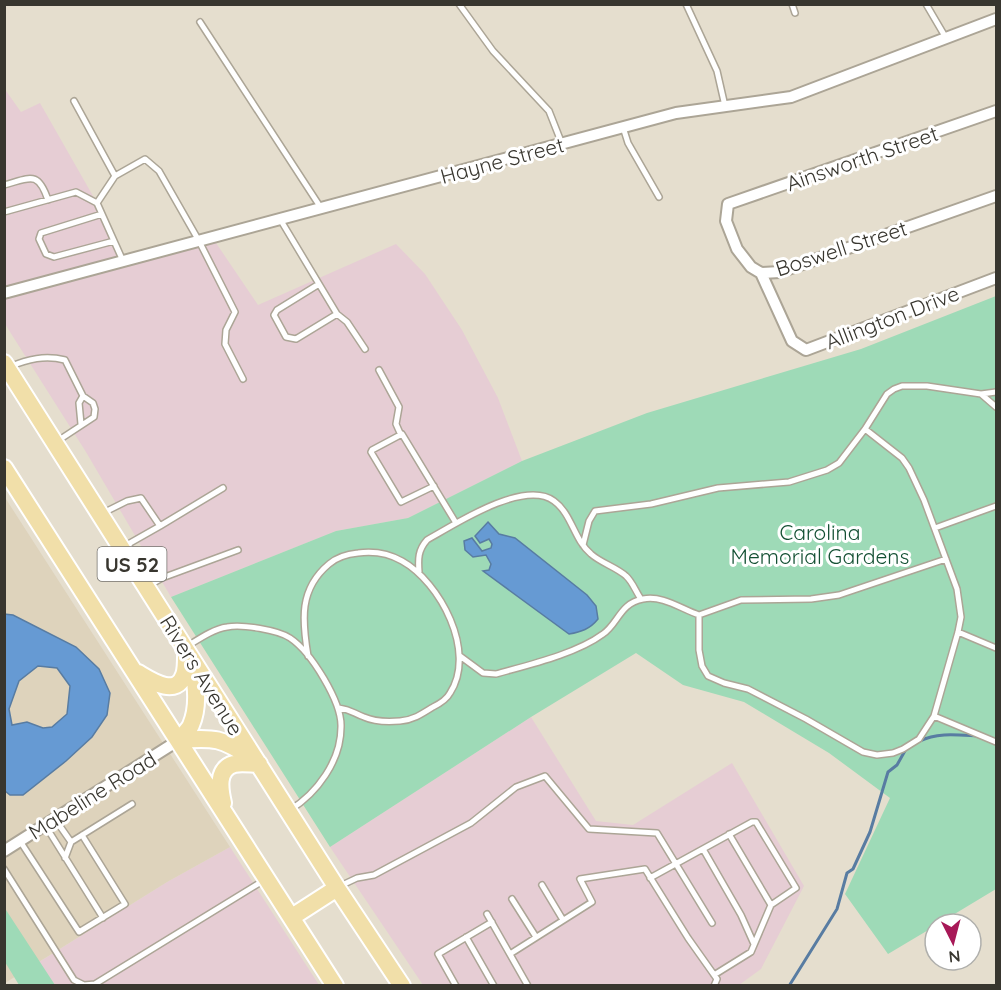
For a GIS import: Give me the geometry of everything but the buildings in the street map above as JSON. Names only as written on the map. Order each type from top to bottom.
[{"type":"main road","name":"Rivers Avenue","points":[[6,366],[337,888],[402,986]]},
{"type":"main road","name":"US 52","points":[[4,468],[335,986]]},
{"type":"main road","points":[[135,671],[159,685],[175,684],[184,675],[188,652]]},
{"type":"main road","points":[[179,740],[191,725],[195,708],[197,687],[188,652]]},
{"type":"main road","points":[[179,740],[211,738],[231,744],[259,764]]},
{"type":"main road","points":[[225,812],[218,785],[224,770],[233,764],[259,764]]},
{"type":"main road","points":[[292,917],[337,888]]},
{"type":"street","name":"Hayne Street","points":[[4,293],[676,113],[791,97],[996,19]]},
{"type":"street","name":"Ainsworth Street","points":[[728,204],[996,111]]},
{"type":"street","name":"Boswell Street","points":[[728,204],[726,221],[737,249],[751,267],[761,273],[780,272],[996,196]]},
{"type":"street","name":"Allington Drive","points":[[761,273],[792,341],[806,350],[996,278]]},
{"type":"street","name":"Mabeline Road","points":[[4,851],[179,740]]},
{"type":"lane","points":[[459,4],[493,51],[549,111],[562,144]]},
{"type":"lane","points":[[686,4],[717,71],[725,106]]},
{"type":"lane","points":[[792,4],[795,13]]},
{"type":"lane","points":[[926,4],[946,38]]},
{"type":"lane","points":[[200,22],[321,208]]},
{"type":"lane","points":[[74,101],[115,176]]},
{"type":"lane","points":[[623,127],[628,143],[659,197]]},
{"type":"lane","points":[[97,203],[115,176],[145,159],[159,171],[199,241],[235,312],[226,330],[225,344],[243,379]]},
{"type":"lane","points":[[4,185],[30,178],[37,180],[42,183],[48,200]]},
{"type":"lane","points":[[4,212],[76,192],[97,203],[123,261]]},
{"type":"lane","points":[[102,214],[41,233],[39,239],[46,254],[54,257],[114,241]]},
{"type":"lane","points":[[280,219],[337,314],[348,322],[365,349]]},
{"type":"lane","points":[[319,284],[277,310],[273,315],[286,337],[296,339],[337,314]]},
{"type":"lane","points":[[6,366],[26,360],[52,357],[65,360],[83,396],[93,403],[96,413],[94,417],[55,443]]},
{"type":"lane","points":[[379,370],[399,407],[396,424],[400,434],[456,524]]},
{"type":"lane","points":[[583,545],[589,520],[595,511],[651,504],[718,488],[789,482],[827,470],[839,463],[865,429],[887,394],[902,386],[927,386],[981,394],[996,392]]},
{"type":"lane","points":[[981,394],[996,407]]},
{"type":"lane","points":[[81,424],[79,403],[83,396]]},
{"type":"lane","points":[[699,615],[699,650],[702,666],[708,676],[748,689],[863,752],[876,755],[903,749],[919,739],[934,716],[958,632],[961,617],[957,589],[935,528],[909,468],[902,458],[865,429]]},
{"type":"lane","points":[[400,434],[371,452],[401,502],[434,486]]},
{"type":"lane","points":[[122,548],[223,488]]},
{"type":"lane","points":[[418,572],[420,547],[427,540],[496,503],[521,497],[545,497],[554,501],[564,512],[590,554],[627,576],[640,599]]},
{"type":"lane","points":[[100,514],[127,501],[141,498],[160,526]]},
{"type":"lane","points":[[935,528],[996,506]]},
{"type":"lane","points":[[147,587],[162,578],[238,550]]},
{"type":"lane","points":[[308,656],[304,625],[305,597],[319,572],[332,561],[348,554],[369,551],[402,561],[418,572],[442,603],[457,639],[460,656],[450,694],[415,718],[402,721],[375,721],[352,710],[339,708]]},
{"type":"lane","points":[[460,656],[483,673],[496,674],[574,650],[605,633],[621,611],[640,599],[655,597],[699,615],[741,600],[811,599],[839,595],[946,559]]},
{"type":"lane","points":[[188,652],[209,633],[235,626],[284,635],[292,639],[308,656],[339,708],[342,726],[340,741],[331,765],[314,792],[289,811]]},
{"type":"lane","points":[[958,632],[996,648]]},
{"type":"lane","points":[[934,716],[996,742]]},
{"type":"lane","points":[[337,888],[357,878],[374,875],[471,823],[516,787],[545,776],[589,829],[657,833],[712,923]]},
{"type":"lane","points":[[65,858],[71,842],[132,804]]},
{"type":"lane","points":[[55,819],[71,842]]},
{"type":"lane","points":[[650,878],[729,834],[756,822],[796,888],[771,905],[751,952],[714,975]]},
{"type":"lane","points":[[45,825],[103,918]]},
{"type":"lane","points":[[729,834],[771,905]]},
{"type":"lane","points":[[20,841],[79,932],[125,904],[82,835]]},
{"type":"lane","points":[[703,849],[741,915],[754,944]]},
{"type":"lane","points":[[510,954],[592,902],[580,879],[645,869],[688,938],[717,979],[714,986]]},
{"type":"lane","points":[[4,870],[74,980],[84,985],[95,984],[267,879]]},
{"type":"lane","points":[[542,885],[563,920]]},
{"type":"lane","points":[[512,899],[536,937]]},
{"type":"lane","points":[[487,914],[528,986]]},
{"type":"lane","points":[[456,986],[438,954],[492,922]]},
{"type":"lane","points":[[466,937],[494,986]]},
{"type":"shaded area","points":[[4,88],[21,112],[40,103],[97,203],[123,261],[212,237],[258,305],[396,244],[425,274],[462,330],[498,398],[522,461],[408,518],[336,531],[171,597],[86,452],[5,324]]},
{"type":"shaded area","points":[[4,496],[230,847],[167,882],[5,983]]},
{"type":"shaded area","points":[[531,717],[596,821],[633,825],[732,763],[804,886],[761,969],[739,985],[423,985],[330,847]]},
{"type":"shaded area","points":[[230,847],[319,985],[55,985],[39,962],[167,882]]},
{"type":"green space","name":"Carolina Memorial Gardens","points":[[996,296],[996,889],[958,912],[923,912],[923,933],[888,954],[845,894],[890,798],[829,753],[744,702],[683,685],[636,653],[531,717],[330,847],[171,597],[336,531],[408,518],[522,461],[647,413],[861,349]]},
{"type":"green space","points":[[5,900],[6,910],[55,985],[19,985],[5,962]]},
{"type":"water","points":[[488,522],[499,534],[515,538],[587,595],[596,606],[598,619],[585,630],[569,634],[483,571],[489,570],[491,564],[486,555],[473,557],[465,550],[464,541],[472,538],[482,551],[491,548],[492,544],[489,539],[480,543],[475,536]]},
{"type":"water","points":[[4,614],[13,615],[76,647],[99,669],[110,693],[107,715],[92,737],[23,795],[10,795],[5,791]],"holes":[[[38,666],[57,668],[70,686],[67,714],[52,727],[43,728],[27,722],[12,725],[9,709],[19,681]]]},
{"type":"waterway","points":[[920,741],[941,735],[978,736]]},
{"type":"waterway","points":[[789,986],[837,909],[847,873],[853,869],[870,832],[888,772],[897,765],[906,749]]}]
